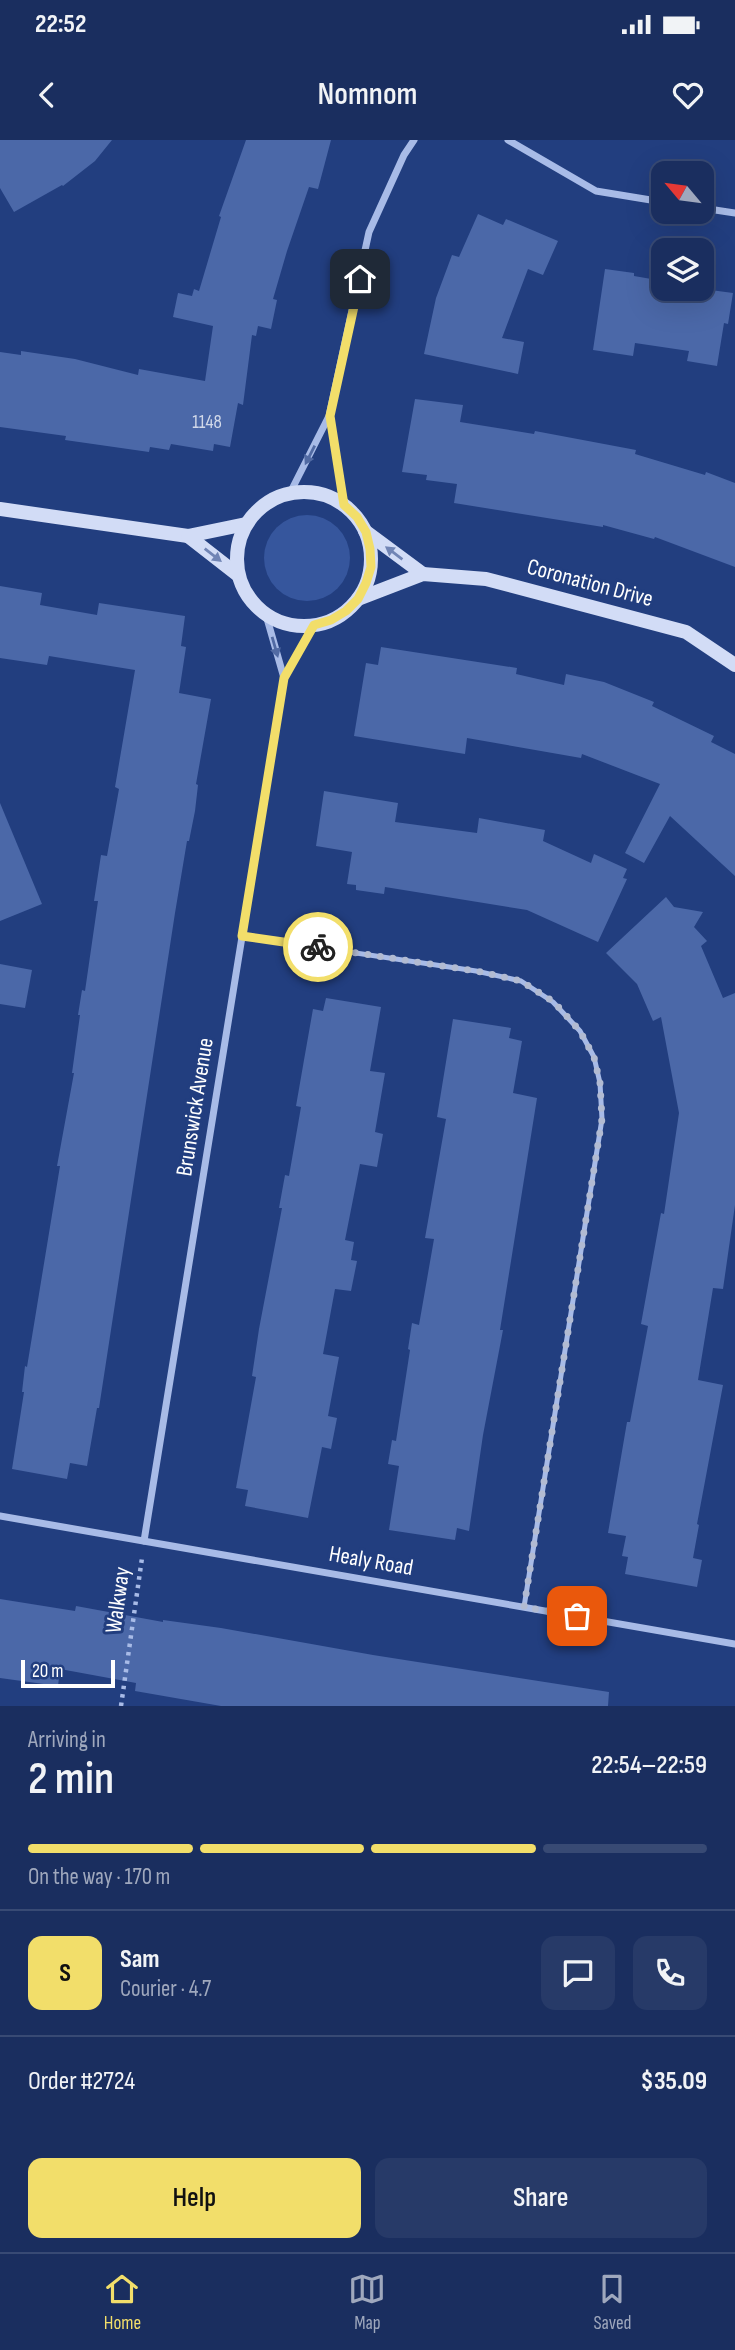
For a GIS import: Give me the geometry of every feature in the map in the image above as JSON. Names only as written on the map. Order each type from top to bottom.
[{"type":"street","points":[[290,493],[330,416],[369,232],[404,155],[414,140]]},
{"type":"street","points":[[508,140],[596,191],[651,200]]},
{"type":"street","points":[[714,210],[735,213]]},
{"type":"street","points":[[330,416],[344,505]]},
{"type":"street","points":[[290,493],[318,493],[344,505],[357,517],[365,531],[370,549],[371,567],[358,599],[346,611],[331,620],[314,625],[289,624],[266,615],[253,604],[238,575],[236,558],[246,524],[258,510],[273,499],[290,493]]},
{"type":"street","points":[[0,509],[188,536],[246,524]]},
{"type":"street","points":[[365,531],[423,574]]},
{"type":"street","points":[[188,536],[238,575]]},
{"type":"street","name":"Coronation Drive","points":[[358,599],[423,574],[486,579],[686,632],[735,665]]},
{"type":"street","name":"Brunswick Avenue","points":[[266,615],[284,678]]},
{"type":"street","name":"Brunswick Avenue","points":[[144,1541],[284,678],[314,625]]},
{"type":"street","name":"Healy Road","points":[[0,1516],[735,1644]]},
{"type":"lane","points":[[242,936],[476,971],[521,981],[554,1002],[580,1031],[594,1057],[600,1083],[602,1119],[524,1607]]},
{"type":"path","name":"Walkway","points":[[121,1706],[144,1541]]},
{"type":"shaded area","points":[[307,515],[331,522],[343,534],[350,558],[343,582],[331,594],[307,601],[283,594],[271,582],[264,558],[271,534],[283,522]]},
{"type":"building","points":[[0,140],[112,140],[95,161],[63,186],[14,212],[0,188]]},
{"type":"building","points":[[246,140],[331,140],[318,189],[309,187],[287,251],[273,299],[277,300],[271,329],[258,326],[256,336],[252,335],[243,405],[238,403],[230,447],[214,444],[213,451],[171,444],[169,450],[150,447],[149,452],[0,427],[0,352],[21,355],[21,351],[75,359],[138,375],[139,369],[205,381],[213,326],[173,317],[178,293],[192,296],[194,289],[199,291],[221,217],[219,216]]},
{"type":"building","points":[[478,214],[503,225],[506,219],[558,241],[543,275],[528,269],[502,338],[524,342],[518,374],[424,354],[436,298],[452,255],[459,257]]},
{"type":"building","points":[[605,269],[634,273],[634,276],[651,279],[651,301],[714,301],[714,290],[733,293],[728,324],[724,323],[717,366],[687,361],[689,351],[635,343],[633,356],[593,350]]},
{"type":"building","points":[[415,399],[463,405],[460,422],[534,434],[535,431],[636,450],[635,454],[705,475],[706,472],[735,483],[735,567],[655,537],[654,539],[603,525],[454,503],[457,484],[426,480],[427,475],[402,472]]},
{"type":"building","points":[[0,586],[42,593],[40,605],[97,615],[99,603],[185,616],[181,646],[186,647],[179,693],[211,699],[196,784],[195,811],[175,913],[99,1408],[87,1466],[70,1463],[67,1479],[12,1469],[24,1392],[25,1366],[27,1367],[60,1166],[57,1166],[74,1073],[78,1015],[82,990],[85,991],[98,901],[94,901],[101,855],[107,856],[119,789],[115,787],[135,670],[49,656],[47,665],[0,658]]},
{"type":"building","points":[[381,647],[517,668],[516,674],[564,685],[566,674],[604,682],[654,702],[652,706],[714,736],[711,742],[735,754],[735,876],[670,816],[644,863],[625,853],[660,784],[582,754],[581,758],[467,738],[465,754],[354,736],[366,663],[378,665]]},
{"type":"building","points":[[324,791],[398,803],[395,822],[477,833],[479,818],[545,830],[543,841],[591,863],[594,854],[627,869],[623,878],[627,879],[598,942],[527,910],[385,887],[384,894],[356,890],[356,885],[347,884],[352,852],[316,846]]},
{"type":"building","points":[[0,803],[42,904],[0,921]]},
{"type":"building","points":[[666,897],[674,907],[703,912],[694,927],[707,941],[701,946],[723,998],[735,993],[735,1205],[723,1289],[713,1288],[698,1380],[723,1385],[697,1524],[699,1525],[693,1558],[702,1560],[697,1587],[625,1574],[628,1557],[622,1556],[626,1536],[608,1533],[627,1422],[630,1422],[648,1326],[641,1324],[661,1213],[664,1214],[679,1113],[661,1017],[653,1021],[637,984],[606,953]]},
{"type":"building","points":[[0,964],[32,970],[25,1008],[0,1004]]},
{"type":"building","points":[[326,998],[381,1007],[370,1071],[385,1073],[375,1132],[383,1134],[377,1167],[360,1164],[345,1240],[354,1242],[351,1260],[357,1261],[351,1291],[335,1289],[323,1354],[339,1357],[328,1416],[337,1418],[331,1449],[322,1447],[308,1518],[245,1506],[248,1490],[236,1488],[256,1377],[252,1376],[259,1329],[282,1208],[279,1208],[285,1175],[289,1176],[301,1107],[296,1106],[313,1009],[323,1011]]},
{"type":"building","points":[[453,1019],[511,1028],[509,1038],[522,1041],[513,1093],[537,1098],[500,1330],[503,1330],[483,1435],[469,1531],[457,1528],[455,1540],[389,1530],[399,1466],[388,1464],[392,1440],[396,1441],[412,1323],[419,1325],[434,1239],[425,1238],[446,1119],[437,1117]]},
{"type":"building","points":[[0,1599],[75,1611],[76,1606],[163,1622],[221,1628],[609,1692],[608,1706],[221,1706],[135,1691],[136,1683],[60,1669],[58,1686],[0,1678]]},
{"type":"way so far","points":[[318,947],[476,971],[521,981],[554,1002],[580,1031],[594,1057],[600,1083],[602,1119],[524,1607],[577,1616]]},
{"type":"route","points":[[318,947],[242,936],[284,678],[314,625],[331,620],[346,611],[358,599],[371,567],[366,532],[357,517],[344,505],[330,416],[360,279]]}]
